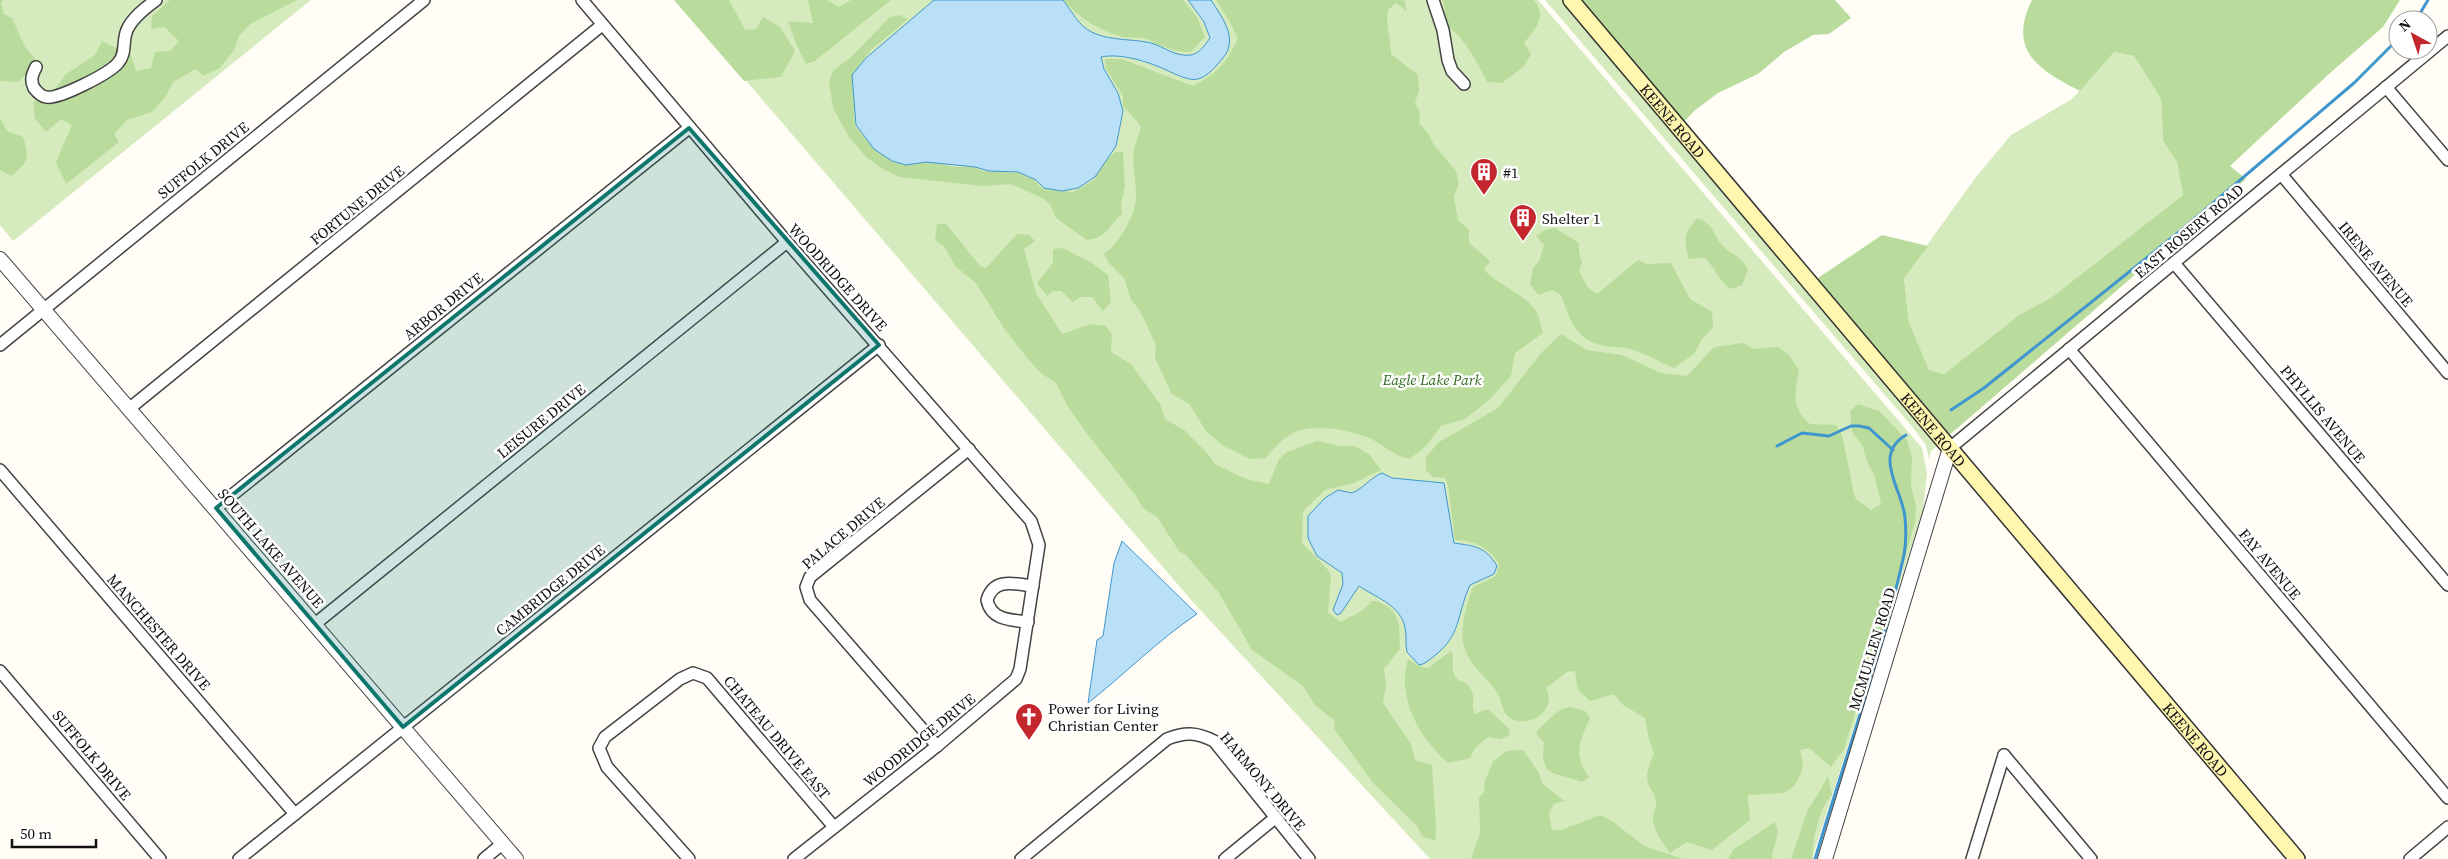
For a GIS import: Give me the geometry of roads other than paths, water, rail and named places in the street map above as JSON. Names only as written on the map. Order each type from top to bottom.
[{"type":"main road","name":"KEENE ROAD","points":[[1571,0],[2297,859]]},
{"type":"street","points":[[36,67],[31,75],[32,82],[38,93],[46,97],[57,97],[102,74],[119,63],[124,54],[126,32],[144,8],[156,0]]},
{"type":"street","name":"SUFFOLK DRIVE","points":[[0,345],[424,0]]},
{"type":"street","name":"WOODRIDGE DRIVE","points":[[582,0],[787,242],[1031,521],[1040,545],[1020,668],[1016,679],[937,746],[794,859]]},
{"type":"street","points":[[1433,0],[1443,30],[1448,60],[1452,71],[1464,84]]},
{"type":"street","name":"FORTUNE DRIVE","points":[[130,408],[602,24]]},
{"type":"street","name":"EAST ROSERY ROAD","points":[[1950,448],[2448,36]]},
{"type":"street","points":[[2386,87],[2448,160]]},
{"type":"street","name":"ARBOR DRIVE","points":[[216,508],[689,128]]},
{"type":"street","name":"IRENE AVENUE","points":[[2281,174],[2448,373]]},
{"type":"street","name":"LEISURE DRIVE","points":[[315,624],[787,242]]},
{"type":"street","name":"SOUTH LAKE AVENUE","points":[[0,259],[516,859]]},
{"type":"street","name":"PHYLLIS AVENUE","points":[[2174,262],[2448,585]]},
{"type":"street","name":"CAMBRIDGE DRIVE","points":[[239,859],[879,345]]},
{"type":"street","name":"FAY AVENUE","points":[[2069,349],[2448,798]]},
{"type":"street","name":"MCMULLEN ROAD","points":[[1825,859],[1950,448]]},
{"type":"street","name":"PALACE DRIVE","points":[[937,746],[810,600],[806,587],[810,577],[970,449]]},
{"type":"street","name":"MANCHESTER DRIVE","points":[[0,470],[295,814]]},
{"type":"street","points":[[1028,622],[1001,618],[992,613],[987,600],[993,589],[1004,582],[1033,586]]},
{"type":"street","name":"SUFFOLK DRIVE","points":[[0,671],[160,859]]},
{"type":"street","name":"CHATEAU DRIVE EAST","points":[[689,859],[607,767],[599,748],[606,737],[680,679],[694,673],[707,678],[834,827]]},
{"type":"street","name":"HARMONY DRIVE","points":[[1022,859],[1166,739],[1183,732],[1200,734],[1214,740],[1309,859]]},
{"type":"street","points":[[1972,859],[2004,755],[2091,859]]},
{"type":"street","points":[[1225,859],[1275,818]]},
{"type":"street","points":[[2410,859],[2448,827]]},
{"type":"street","points":[[484,859],[502,844]]},
{"type":"water","points":[[934,0],[1063,0],[1078,21],[1091,32],[1108,37],[1143,41],[1180,55],[1191,55],[1202,48],[1210,38],[1204,22],[1188,0],[1211,0],[1227,28],[1229,36],[1228,51],[1215,67],[1202,77],[1196,79],[1183,77],[1133,58],[1101,57],[1104,69],[1118,93],[1123,111],[1116,146],[1095,177],[1078,188],[1062,191],[1044,188],[1036,180],[1018,172],[989,171],[975,167],[926,162],[906,165],[892,161],[874,149],[856,125],[852,75],[866,58]]},
{"type":"water","points":[[1382,473],[1392,478],[1444,483],[1454,543],[1478,548],[1488,554],[1497,566],[1494,574],[1470,585],[1454,633],[1449,641],[1430,660],[1419,665],[1407,652],[1406,631],[1403,620],[1393,608],[1380,598],[1359,586],[1341,613],[1337,615],[1333,610],[1343,584],[1342,573],[1317,556],[1308,538],[1308,516],[1325,498],[1338,490],[1352,493]]},
{"type":"water","points":[[1122,541],[1197,614],[1168,635],[1088,703],[1097,640],[1103,636],[1114,563]]},
{"type":"waterway","points":[[2422,10],[2428,0]]},
{"type":"waterway","points":[[1951,410],[1984,388],[2179,232],[2354,83],[2388,49]]},
{"type":"waterway","points":[[1777,446],[1802,433],[1829,436],[1851,426],[1859,426],[1869,428],[1893,450]]},
{"type":"waterway","points":[[1815,859],[1874,670],[1904,555],[1905,517],[1890,462],[1891,452],[1896,443],[1906,435]]},
{"type":"place","name":"#1","points":[[1484,196]]},
{"type":"place","name":"Shelter 1","points":[[1523,242]]},
{"type":"place","name":"Power for Living Christian Center","points":[[1029,741]]},
{"type":"park label","name":"Eagle Lake Park","points":[[1432,379]]}]
